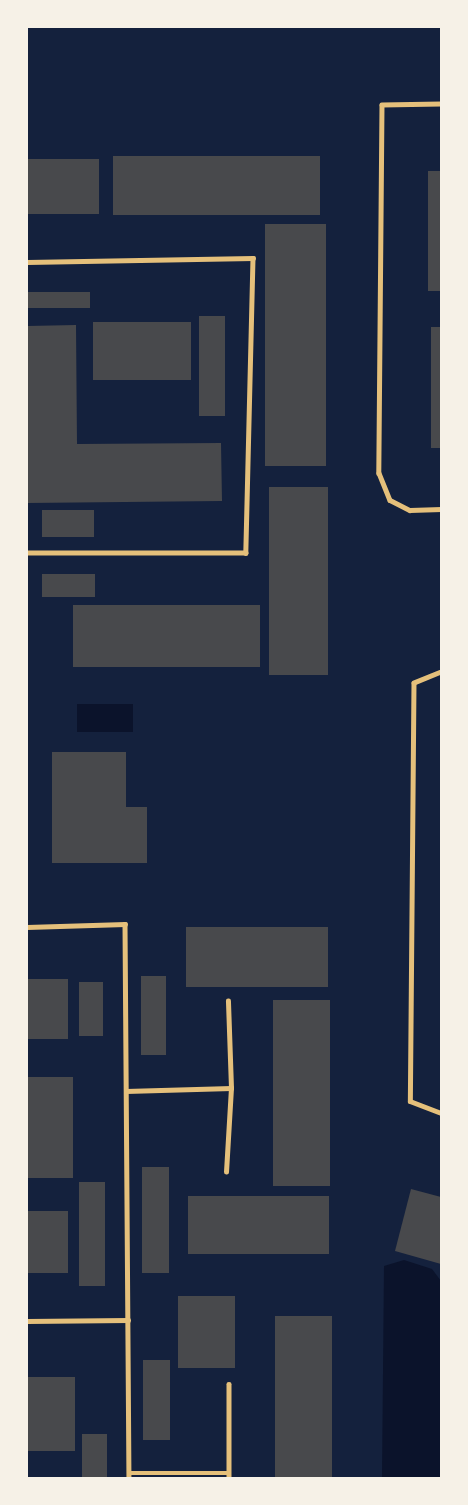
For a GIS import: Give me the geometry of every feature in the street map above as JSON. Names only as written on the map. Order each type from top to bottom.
[{"type":"lane","points":[[441,104],[382,105],[379,461],[379,473],[390,500],[410,510],[441,509]]},
{"type":"lane","points":[[27,262],[253,258],[246,553],[27,553]]},
{"type":"lane","points":[[441,672],[414,683],[410,1101],[441,1113]]},
{"type":"lane","points":[[27,927],[125,924],[129,1475],[229,1475],[229,1384]]},
{"type":"lane","points":[[226,1172],[231,1088],[228,1001]]},
{"type":"lane","points":[[126,1091],[231,1088]]},
{"type":"lane","points":[[27,1321],[128,1320]]},
{"type":"water","points":[[77,704],[133,704],[133,732],[77,732]]},
{"type":"water","points":[[404,1260],[432,1269],[441,1281],[441,1478],[382,1478],[384,1266]]},
{"type":"building","points":[[113,156],[320,156],[320,215],[113,215]]},
{"type":"building","points":[[28,159],[99,159],[99,214],[28,214]]},
{"type":"building","points":[[428,171],[441,171],[441,291],[428,291]]},
{"type":"building","points":[[265,224],[326,224],[326,466],[265,466]]},
{"type":"building","points":[[27,292],[90,292],[90,308],[27,308]]},
{"type":"building","points":[[199,316],[225,316],[225,416],[199,416]]},
{"type":"building","points":[[93,322],[191,322],[191,380],[93,380]]},
{"type":"building","points":[[76,325],[77,444],[221,443],[222,501],[27,503],[27,326]]},
{"type":"building","points":[[431,327],[441,327],[441,448],[431,448]]},
{"type":"building","points":[[269,487],[328,487],[328,675],[269,675]]},
{"type":"building","points":[[42,510],[94,510],[94,537],[42,537]]},
{"type":"building","points":[[42,574],[95,574],[95,597],[42,597]]},
{"type":"building","points":[[73,605],[260,605],[260,667],[73,667]]},
{"type":"building","points":[[52,752],[126,752],[126,807],[147,807],[147,863],[52,863]]},
{"type":"building","points":[[186,927],[328,927],[328,987],[186,987]]},
{"type":"building","points":[[141,976],[166,976],[166,1055],[141,1055]]},
{"type":"building","points":[[27,979],[68,979],[68,1039],[27,1039]]},
{"type":"building","points":[[79,982],[103,982],[103,1036],[79,1036]]},
{"type":"building","points":[[273,1000],[330,1000],[330,1186],[273,1186]]},
{"type":"building","points":[[27,1077],[73,1077],[73,1178],[27,1178]]},
{"type":"building","points":[[142,1167],[169,1167],[169,1273],[142,1273]]},
{"type":"building","points":[[79,1182],[105,1182],[105,1286],[79,1286]]},
{"type":"building","points":[[411,1189],[441,1197],[441,1264],[395,1251]]},
{"type":"building","points":[[188,1196],[329,1196],[329,1254],[188,1254]]},
{"type":"building","points":[[27,1211],[68,1211],[68,1273],[27,1273]]},
{"type":"building","points":[[178,1296],[235,1296],[235,1368],[178,1368]]},
{"type":"building","points":[[275,1316],[332,1316],[332,1478],[275,1478]]},
{"type":"building","points":[[143,1360],[170,1360],[170,1440],[143,1440]]},
{"type":"building","points":[[27,1377],[75,1377],[75,1451],[27,1451]]},
{"type":"building","points":[[82,1434],[107,1434],[107,1478],[82,1478]]}]
